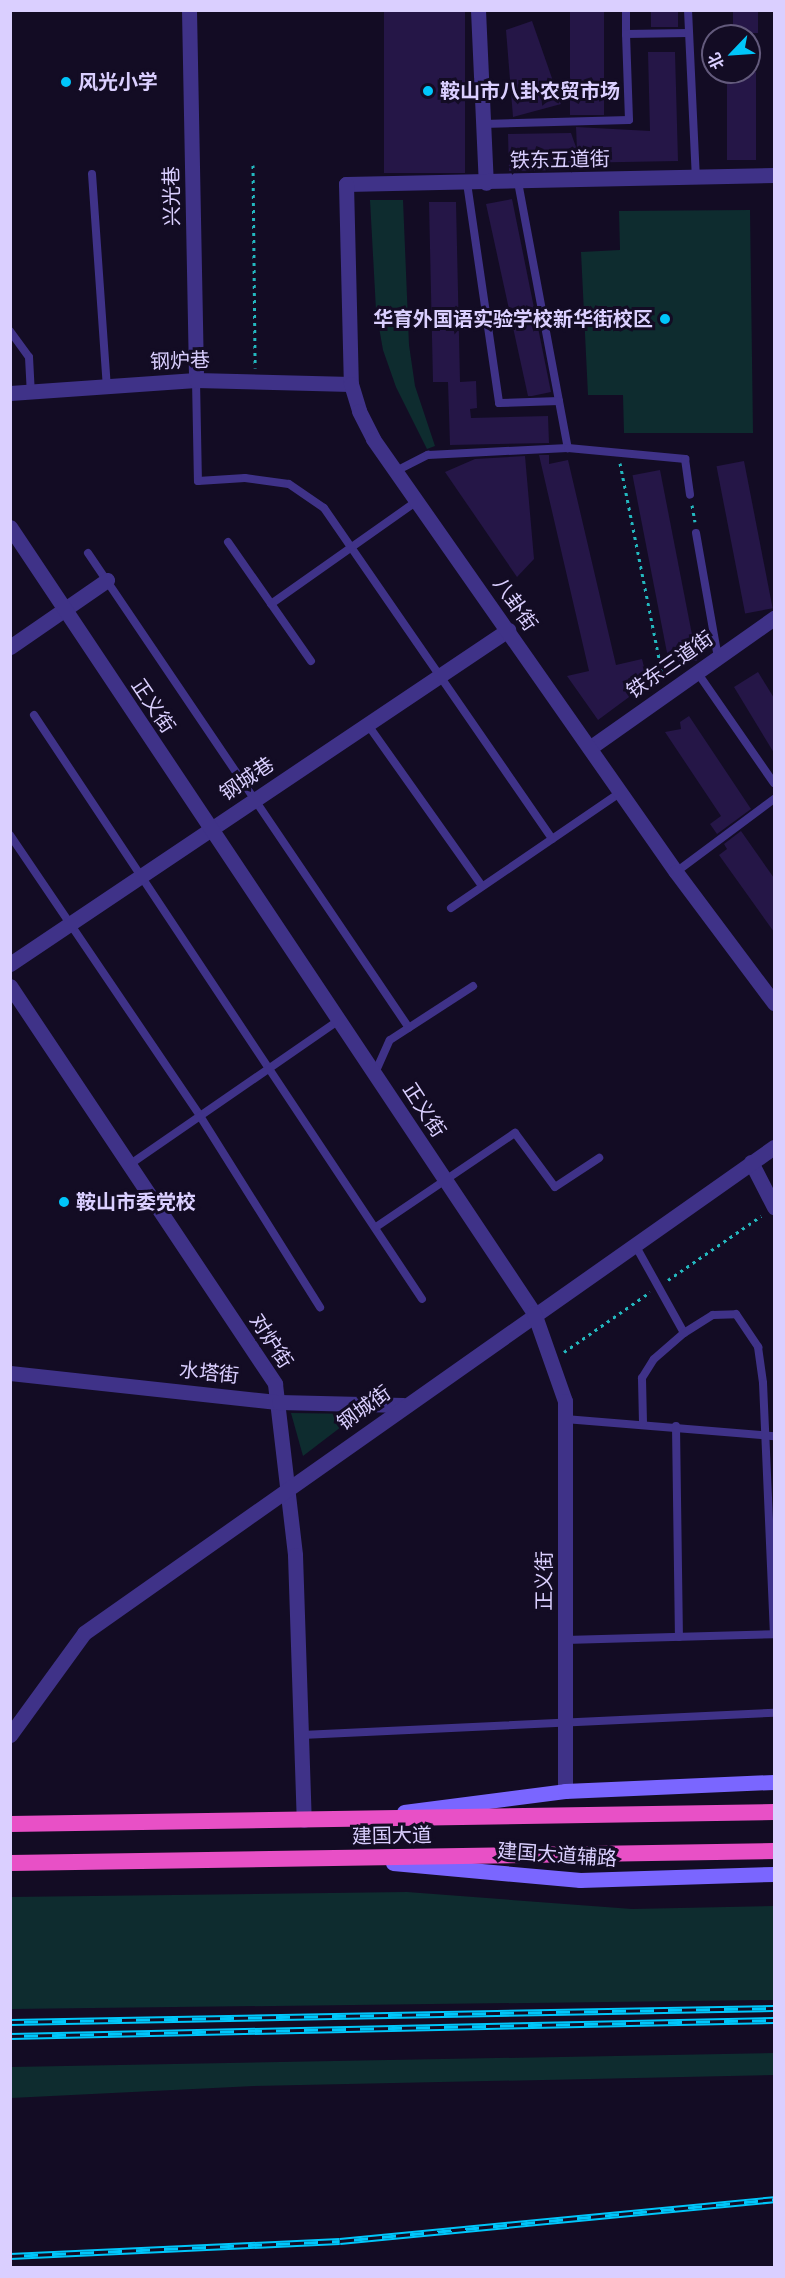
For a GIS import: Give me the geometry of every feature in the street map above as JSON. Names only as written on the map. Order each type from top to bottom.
[{"type":"highway","points":[[10,1824],[768,1812]]},
{"type":"highway","name":"建国大道","points":[[10,1863],[768,1851]]},
{"type":"main road","points":[[345,1819],[565,1791],[774,1782]]},
{"type":"main road","name":"建国大道辅路","points":[[336,1858],[580,1880],[774,1874]]},
{"type":"street","name":"兴光巷","points":[[189,10],[196,380]]},
{"type":"street","points":[[478,10],[486,183]]},
{"type":"street","name":"铁东五道街","points":[[346,184],[486,183],[774,175]]},
{"type":"street","name":"八卦街","points":[[346,184],[351,384],[359,411],[396,471],[591,747],[676,872],[774,1003]]},
{"type":"street","name":"钢炉巷","points":[[10,393],[196,380],[351,384]]},
{"type":"street","name":"正义街","points":[[10,527],[534,1313],[559,1380],[565,1419],[565,1791]]},
{"type":"street","points":[[10,647],[107,580]]},
{"type":"street","name":"铁东三道街","points":[[591,747],[774,619]]},
{"type":"street","name":"钢城巷","points":[[10,964],[507,630]]},
{"type":"street","name":"对炉街","points":[[10,986],[275,1384],[279,1402],[295,1556],[304,1820]]},
{"type":"street","name":"钢城街","points":[[10,1735],[84,1633],[288,1490],[403,1405],[774,1147]]},
{"type":"street","points":[[751,1162],[774,1208]]},
{"type":"street","name":"水塔街","points":[[10,1373],[279,1402],[403,1405]]},
{"type":"lane","points":[[483,124],[629,120],[626,10]]},
{"type":"lane","points":[[688,10],[696,177]]},
{"type":"lane","points":[[626,34],[689,33]]},
{"type":"lane","points":[[92,174],[107,386]]},
{"type":"lane","points":[[518,182],[568,448]]},
{"type":"lane","points":[[467,183],[499,403],[559,401]]},
{"type":"lane","points":[[10,332],[29,357],[31,392]]},
{"type":"lane","points":[[196,380],[198,480],[245,478],[289,484],[324,508],[552,839]]},
{"type":"lane","points":[[396,471],[428,455],[568,448],[685,459],[690,495]]},
{"type":"lane","points":[[271,604],[417,501]]},
{"type":"lane","points":[[696,533],[718,658]]},
{"type":"lane","points":[[228,542],[311,661]]},
{"type":"lane","points":[[88,553],[256,797],[409,1028]]},
{"type":"lane","points":[[698,672],[774,783]]},
{"type":"lane","points":[[34,715],[143,875],[422,1299]]},
{"type":"lane","points":[[368,725],[482,886]]},
{"type":"lane","points":[[451,908],[621,792]]},
{"type":"lane","points":[[676,872],[774,799]]},
{"type":"lane","points":[[10,835],[200,1116],[320,1307]]},
{"type":"lane","points":[[375,1073],[390,1040],[474,986]]},
{"type":"lane","points":[[129,1165],[338,1021]]},
{"type":"lane","points":[[376,1227],[444,1178],[515,1132],[555,1187],[599,1158]]},
{"type":"lane","points":[[634,1243],[684,1333]]},
{"type":"lane","points":[[565,1640],[774,1634],[770,1436],[758,1347],[736,1314],[713,1315],[684,1333],[654,1359],[642,1378],[643,1423]]},
{"type":"lane","points":[[565,1419],[643,1423],[770,1436]]},
{"type":"lane","points":[[676,1426],[680,1637]]},
{"type":"lane","points":[[302,1735],[774,1713]]},
{"type":"path","points":[[253,165],[255,382]]},
{"type":"path","points":[[618,453],[666,694]]},
{"type":"path","points":[[690,495],[696,533]]},
{"type":"green space","points":[[370,200],[403,200],[409,345],[415,386],[435,446],[427,449],[396,387],[383,350],[376,310]]},
{"type":"green space","name":"华育外国语实验学校新华街校区","points":[[750,210],[753,433],[624,433],[623,395],[588,395],[581,252],[620,250],[619,211]]},
{"type":"green space","points":[[291,1413],[358,1414],[303,1456]]},
{"type":"green space","points":[[407,1892],[632,1909],[774,1906],[774,2000],[11,2009],[11,1897]]},
{"type":"green space","points":[[774,2053],[774,2075],[254,2086],[11,2098],[11,2067]]},
{"type":"building","name":"鞍山市八卦农贸市场","points":[[384,10],[465,10],[465,173],[384,173]]},
{"type":"building","points":[[570,10],[604,10],[604,115],[570,115]]},
{"type":"building","points":[[651,10],[678,10],[678,27],[651,27]]},
{"type":"building","points":[[733,10],[758,10],[758,24],[733,24]]},
{"type":"building","points":[[532,21],[561,104],[513,117],[506,30]]},
{"type":"building","points":[[648,52],[675,52],[678,161],[569,163],[569,170],[509,171],[508,134],[571,133],[577,150],[576,127],[650,131]]},
{"type":"building","points":[[727,84],[756,84],[756,160],[727,160]]},
{"type":"building","points":[[512,199],[551,392],[532,396],[528,396],[486,204]]},
{"type":"building","points":[[429,202],[456,202],[460,382],[476,381],[477,408],[470,409],[471,418],[548,416],[549,443],[450,445],[448,382],[433,382]]},
{"type":"building","points":[[539,455],[549,455],[549,464],[568,460],[616,665],[642,659],[648,683],[598,720],[567,676],[589,671]]},
{"type":"building","points":[[525,456],[534,559],[517,577],[445,472],[475,459]]},
{"type":"building","points":[[744,461],[773,608],[745,614],[717,466]]},
{"type":"building","points":[[660,470],[697,660],[670,666],[633,475]]},
{"type":"building","points":[[758,672],[774,698],[774,753],[734,687]]},
{"type":"building","points":[[689,716],[751,809],[717,834],[710,824],[721,816],[665,732],[681,729],[680,722]]},
{"type":"building","points":[[741,831],[774,878],[774,932],[719,855],[727,849],[724,844]]},
{"type":"railway","points":[[10,2022],[774,2008]]},
{"type":"railway","points":[[10,2036],[774,2020]]},
{"type":"railway","points":[[10,2256],[340,2241],[774,2199]]},
{"type":"place","name":"风光小学","points":[[66,82]]},
{"type":"place","name":"鞍山市八卦农贸市场","points":[[428,91]]},
{"type":"place","name":"华育外国语实验学校新华街校区","points":[[665,319]]},
{"type":"place","name":"鞍山市委党校","points":[[64,1202]]}]
